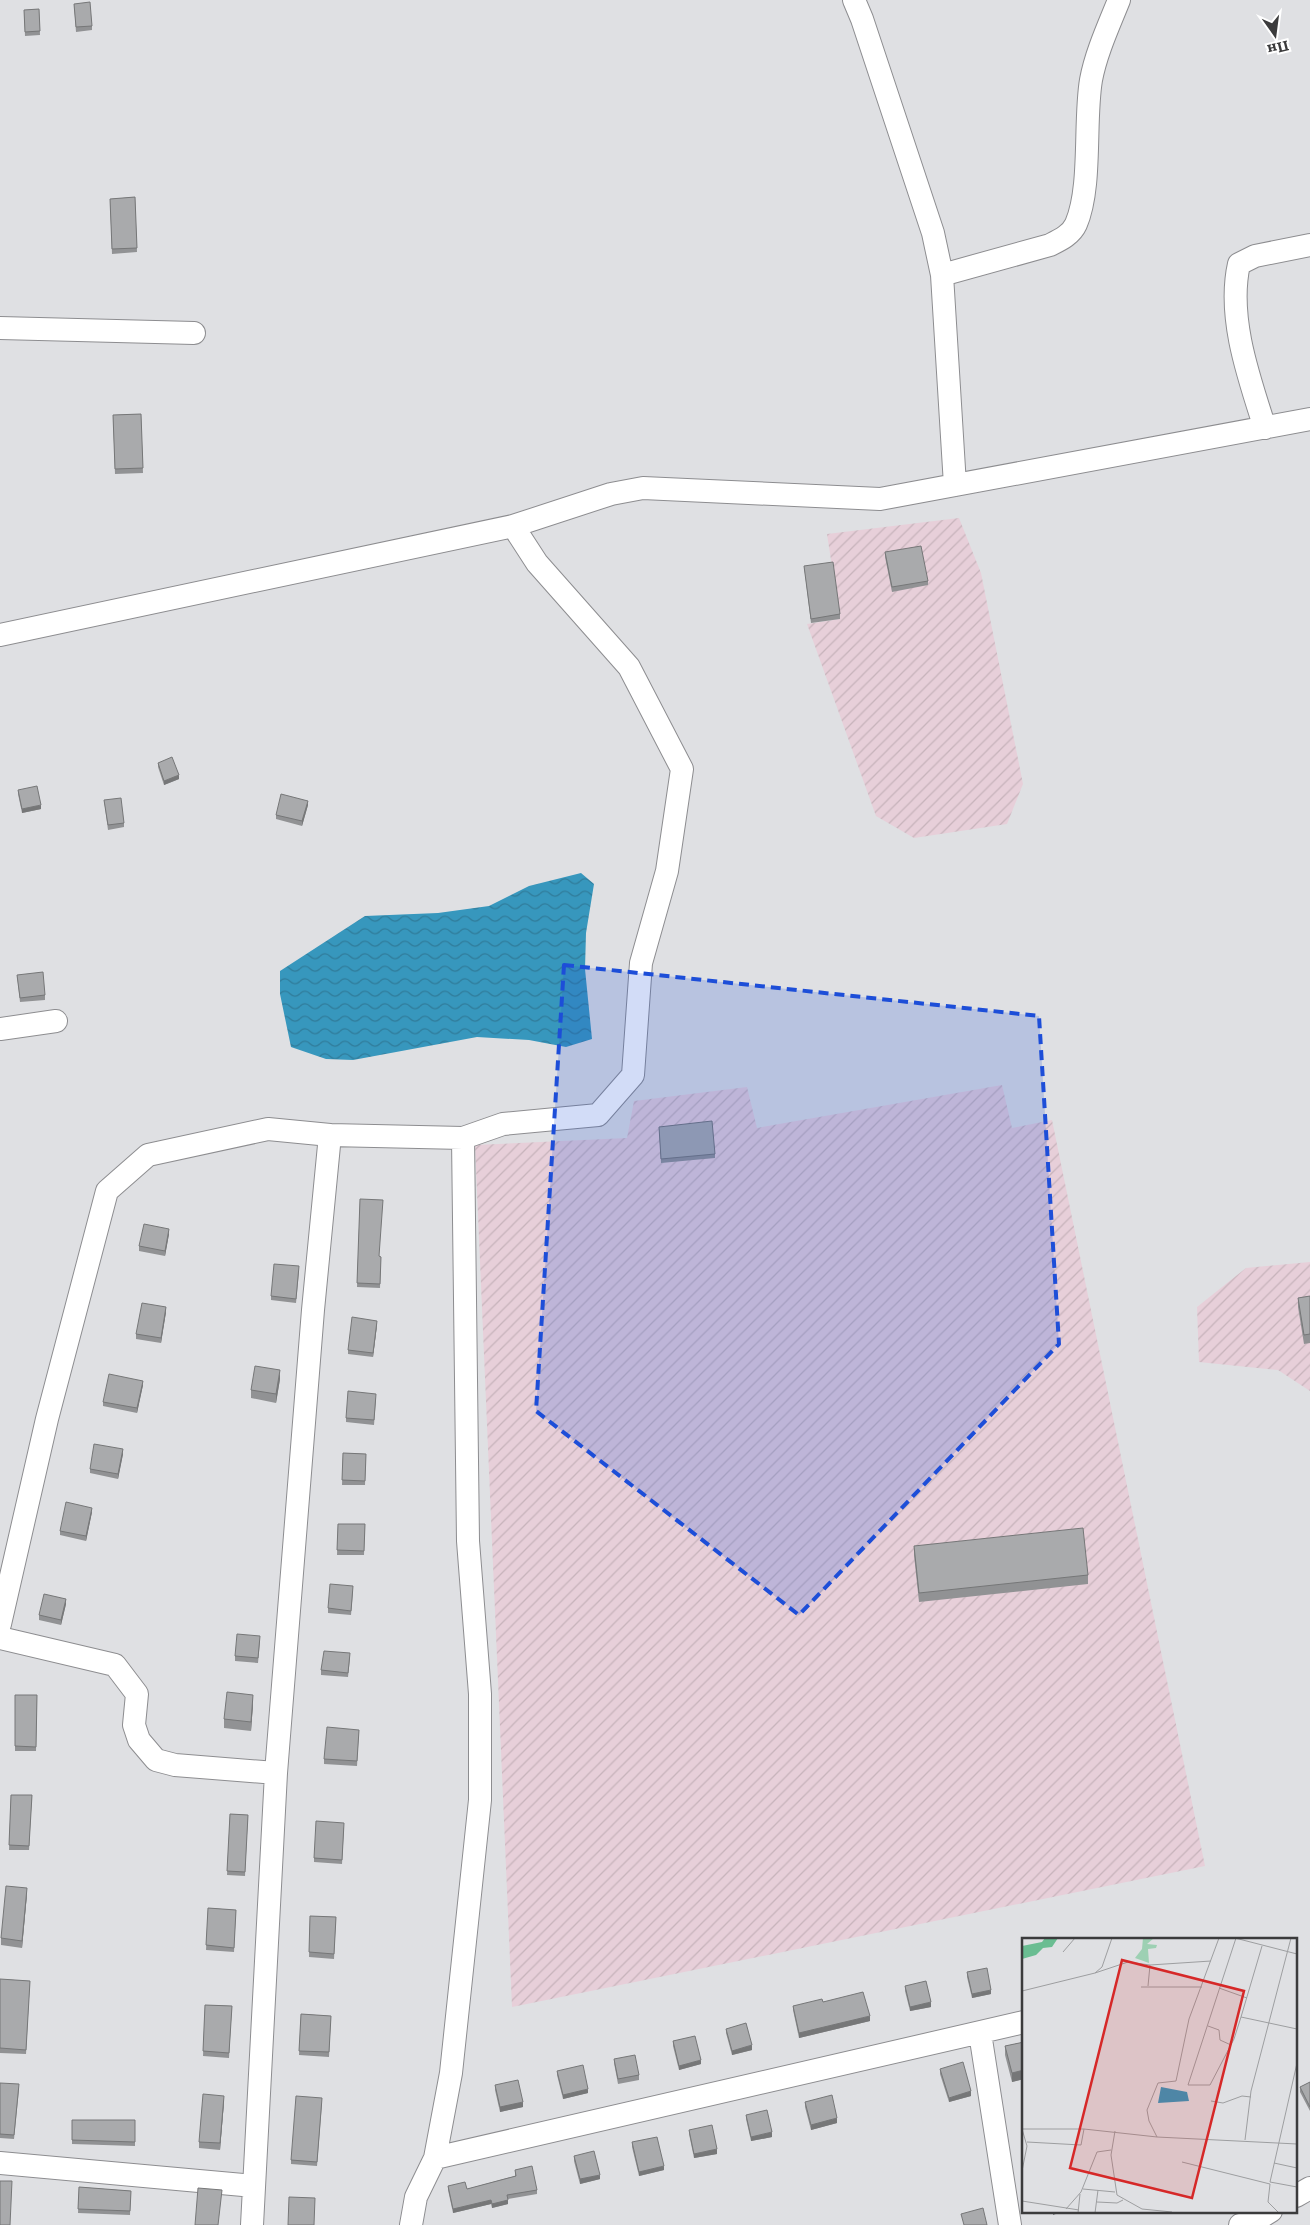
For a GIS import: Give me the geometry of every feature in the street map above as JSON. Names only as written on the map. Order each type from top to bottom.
[{"type":"street","points":[[854,0],[933,233],[942,274],[955,485]]},
{"type":"street","points":[[942,274],[1050,245],[1066,236],[1075,225],[1082,205],[1092,78],[1119,0]]},
{"type":"street","points":[[1265,428],[1247,373],[1236,306],[1235,283],[1239,264],[1255,256],[1310,245]]},
{"type":"street","points":[[0,328],[194,333]]},
{"type":"street","points":[[0,635],[513,526],[611,494],[643,488],[880,499],[1310,419]]},
{"type":"street","points":[[0,1624],[47,1419],[107,1191],[148,1155],[268,1129],[330,1135],[463,1138],[503,1124],[598,1115],[633,1076],[641,963],[667,871],[682,769],[629,667],[537,563],[513,526]]},
{"type":"street","points":[[0,1029],[56,1021]]},
{"type":"street","points":[[252,2225],[276,1773],[330,1135]]},
{"type":"street","points":[[411,2225],[416,2197],[435,2158],[451,2073],[480,1800],[480,1694],[468,1541],[463,1138]]},
{"type":"street","points":[[0,1638],[115,1665],[137,1694],[134,1725],[136,1732],[139,1740],[156,1760],[175,1765],[276,1773]]},
{"type":"street","points":[[435,2158],[1022,2022]]},
{"type":"street","points":[[980,2033],[1010,2225]]},
{"type":"street","points":[[0,2163],[254,2186]]},
{"type":"street","points":[[1298,2195],[1310,2188]]},
{"type":"street","points":[[1240,2225],[1250,2224],[1269,2212]]},
{"type":"highlighted area","points":[[564,965],[1039,1016],[1059,1344],[799,1615],[536,1411]]},
{"type":"shaded area","points":[[959,518],[981,573],[1023,784],[1007,824],[914,838],[876,816],[807,624],[840,619],[827,534]]},
{"type":"shaded area","points":[[1002,1085],[1012,1128],[1052,1120],[1205,1866],[512,2007],[475,1145],[627,1138],[634,1101],[747,1087],[757,1128]]},
{"type":"shaded area","points":[[1310,1262],[1310,1391],[1278,1370],[1199,1362],[1197,1307],[1246,1268]]},
{"type":"water","points":[[581,873],[594,884],[586,933],[585,969],[592,1039],[566,1047],[529,1040],[477,1037],[353,1060],[326,1059],[291,1047],[280,994],[280,971],[365,916],[438,913],[489,906],[529,886]]},
{"type":"building","points":[[90,2],[92,26],[76,27],[74,4]]},
{"type":"building","points":[[39,9],[40,31],[25,32],[24,10]]},
{"type":"building","points":[[135,197],[137,248],[112,249],[110,199]]},
{"type":"building","points":[[141,414],[143,468],[115,469],[113,415]]},
{"type":"building","points":[[921,546],[928,581],[892,587],[885,552]]},
{"type":"building","points":[[833,562],[840,614],[811,619],[804,566]]},
{"type":"building","points":[[172,757],[179,775],[164,781],[158,763]]},
{"type":"building","points":[[37,786],[41,805],[22,809],[18,790]]},
{"type":"building","points":[[281,794],[308,801],[302,821],[276,815]]},
{"type":"building","points":[[121,798],[124,823],[108,825],[104,800]]},
{"type":"building","points":[[43,972],[45,995],[20,998],[17,975]]},
{"type":"building","points":[[712,1121],[715,1154],[661,1159],[659,1127]]},
{"type":"building","points":[[360,1199],[383,1200],[379,1256],[381,1257],[380,1284],[357,1283]]},
{"type":"building","points":[[144,1224],[169,1229],[165,1251],[139,1246]]},
{"type":"building","points":[[274,1264],[299,1266],[296,1299],[271,1296]]},
{"type":"building","points":[[1310,1296],[1310,1334],[1304,1335],[1298,1298]]},
{"type":"building","points":[[142,1303],[166,1307],[161,1338],[136,1334]]},
{"type":"building","points":[[352,1317],[377,1321],[373,1353],[348,1350]]},
{"type":"building","points":[[255,1366],[280,1370],[276,1394],[251,1390]]},
{"type":"building","points":[[109,1374],[143,1381],[137,1408],[103,1402]]},
{"type":"building","points":[[348,1391],[376,1394],[374,1420],[346,1418]]},
{"type":"building","points":[[94,1444],[123,1449],[118,1474],[90,1469]]},
{"type":"building","points":[[343,1453],[366,1454],[365,1481],[342,1480]]},
{"type":"building","points":[[66,1502],[92,1508],[86,1536],[60,1531]]},
{"type":"building","points":[[338,1524],[365,1524],[364,1551],[337,1550]]},
{"type":"building","points":[[1083,1528],[1088,1575],[919,1593],[914,1546]]},
{"type":"building","points":[[330,1584],[353,1586],[351,1611],[328,1608]]},
{"type":"building","points":[[44,1594],[66,1599],[61,1620],[39,1615]]},
{"type":"building","points":[[237,1634],[260,1636],[258,1658],[235,1656]]},
{"type":"building","points":[[324,1651],[350,1653],[348,1673],[321,1670]]},
{"type":"building","points":[[227,1692],[253,1695],[251,1722],[224,1719]]},
{"type":"building","points":[[15,1695],[37,1695],[36,1747],[15,1746]]},
{"type":"building","points":[[327,1727],[359,1730],[357,1761],[324,1759]]},
{"type":"building","points":[[11,1795],[32,1795],[29,1846],[9,1845]]},
{"type":"building","points":[[230,1814],[248,1815],[245,1872],[227,1871]]},
{"type":"building","points":[[316,1821],[344,1823],[342,1860],[314,1858]]},
{"type":"building","points":[[6,1886],[27,1888],[22,1941],[1,1938]]},
{"type":"building","points":[[208,1908],[236,1910],[234,1948],[206,1945]]},
{"type":"building","points":[[310,1916],[336,1917],[334,1954],[309,1952]]},
{"type":"building","points":[[987,1968],[991,1990],[972,1994],[967,1972]]},
{"type":"building","points":[[0,1979],[30,1981],[26,2050],[0,2048]]},
{"type":"building","points":[[926,1981],[931,2002],[910,2007],[905,1986]]},
{"type":"building","points":[[863,1992],[870,2016],[799,2033],[793,2006],[822,1999],[823,2002]]},
{"type":"building","points":[[205,2005],[232,2006],[229,2053],[203,2051]]},
{"type":"building","points":[[301,2014],[331,2016],[329,2052],[299,2051]]},
{"type":"building","points":[[746,2023],[752,2045],[732,2051],[726,2029]]},
{"type":"building","points":[[695,2036],[701,2060],[679,2066],[673,2041]]},
{"type":"building","points":[[1022,2042],[1022,2070],[1012,2073],[1005,2046]]},
{"type":"building","points":[[635,2055],[639,2075],[618,2079],[614,2059]]},
{"type":"building","points":[[963,2062],[971,2091],[949,2098],[940,2069]]},
{"type":"building","points":[[583,2065],[588,2089],[563,2095],[557,2071]]},
{"type":"building","points":[[518,2080],[523,2102],[500,2107],[495,2085]]},
{"type":"building","points":[[1310,2082],[1310,2107],[1300,2087]]},
{"type":"building","points":[[0,2083],[19,2084],[14,2135],[0,2134]]},
{"type":"building","points":[[203,2094],[224,2096],[220,2143],[199,2142]]},
{"type":"building","points":[[832,2095],[837,2118],[811,2125],[805,2102]]},
{"type":"building","points":[[296,2096],[322,2098],[317,2162],[291,2160]]},
{"type":"building","points":[[767,2110],[772,2132],[751,2137],[746,2115]]},
{"type":"building","points":[[72,2120],[135,2120],[135,2142],[72,2140]]},
{"type":"building","points":[[712,2125],[717,2149],[694,2154],[689,2130]]},
{"type":"building","points":[[657,2137],[664,2166],[639,2172],[632,2142]]},
{"type":"building","points":[[594,2151],[600,2175],[580,2179],[574,2156]]},
{"type":"building","points":[[532,2166],[537,2190],[507,2195],[508,2200],[492,2204],[491,2200],[453,2209],[448,2186],[465,2182],[467,2189],[516,2176],[515,2170]]},
{"type":"building","points":[[0,2181],[12,2181],[10,2225],[0,2225]]},
{"type":"building","points":[[79,2187],[131,2191],[130,2211],[78,2209]]},
{"type":"building","points":[[198,2188],[222,2190],[218,2225],[195,2225]]},
{"type":"building","points":[[289,2197],[315,2198],[314,2225],[288,2225]]},
{"type":"building","points":[[983,2208],[987,2225],[964,2225],[961,2214]]}]
